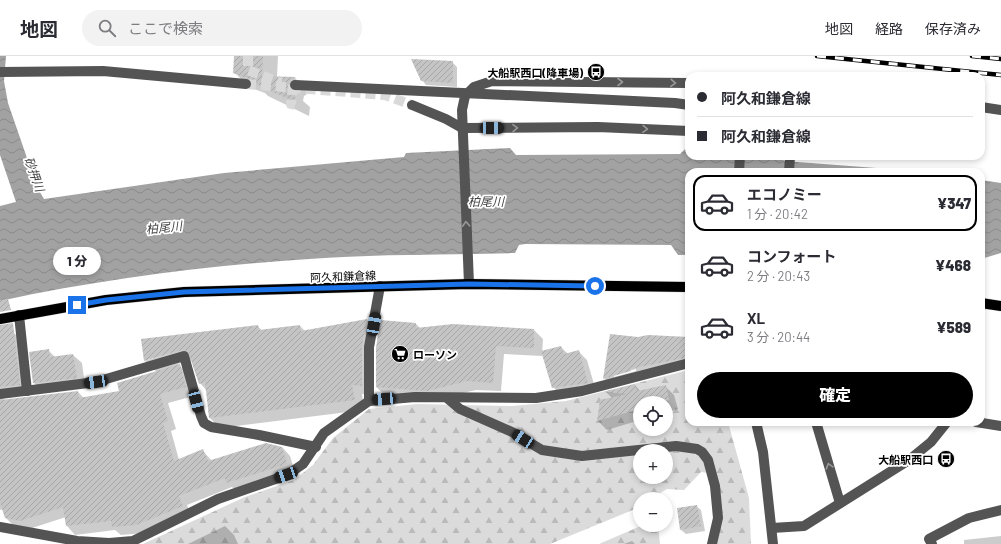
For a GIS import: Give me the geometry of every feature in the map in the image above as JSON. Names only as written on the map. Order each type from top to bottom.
[{"type":"main road","name":"阿久和鎌倉線","points":[[0,319],[106,300],[184,292],[469,284],[685,287]]},
{"type":"main road","points":[[985,304],[1001,306]]},
{"type":"street","points":[[4,72],[103,71],[246,84]]},
{"type":"street","points":[[469,284],[462,132],[465,96],[474,87],[483,82],[499,81],[685,84]]},
{"type":"street","points":[[295,85],[685,105]]},
{"type":"street","points":[[412,105],[446,119],[462,132],[598,127],[685,131]]},
{"type":"street","points":[[985,108],[1001,110]]},
{"type":"street","points":[[369,400],[369,347],[380,286]]},
{"type":"street","points":[[19,315],[27,391]]},
{"type":"street","points":[[0,394],[96,382],[184,356],[204,423],[211,427],[316,447]]},
{"type":"street","points":[[0,527],[77,541],[109,543],[133,541],[218,499],[286,475],[304,464],[324,434],[369,400],[415,397],[536,398],[582,391],[685,364]]},
{"type":"street","points":[[447,398],[460,409],[512,432],[542,450],[582,456],[676,446],[696,449],[702,452],[708,460],[715,486],[718,518],[712,544]]},
{"type":"street","points":[[985,423],[1001,426]]},
{"type":"street","points":[[757,426],[763,452],[773,544]]},
{"type":"street","points":[[817,426],[840,503]]},
{"type":"street","points":[[772,528],[804,526],[909,460],[931,442],[944,426]]},
{"type":"street","points":[[930,542],[969,518],[1001,510]]},
{"type":"green space","points":[[685,371],[685,426],[729,426],[749,498],[751,544],[717,544],[721,518],[716,474],[701,472],[684,490],[667,489],[662,492],[633,492],[633,510],[550,544],[143,544],[245,497],[294,480],[313,465],[333,438],[369,409],[417,404],[512,406],[566,401]]},
{"type":"green space","points":[[633,529],[633,532],[659,532],[660,544],[599,544]]},
{"type":"water","name":"柏尾川","points":[[0,56],[6,56],[4,81],[8,103],[37,187],[44,199],[224,173],[404,157],[406,153],[510,148],[516,155],[680,154],[685,149],[685,160],[783,160],[876,168],[685,168],[685,255],[678,255],[671,245],[525,244],[519,245],[515,253],[335,257],[231,265],[115,280],[0,301],[0,206],[16,202],[0,155]]},
{"type":"water","points":[[985,181],[1001,183],[1001,253],[985,258]]},
{"type":"building","points":[[234,56],[263,56],[262,76],[296,77],[290,81],[289,85],[291,90],[295,92],[295,102],[252,82],[249,79],[233,73]]},
{"type":"building","points":[[411,59],[453,61],[453,83],[421,81]]},
{"type":"building","points":[[8,299],[11,310],[0,312],[0,300]]},
{"type":"building","points":[[367,319],[362,347],[362,386],[352,385],[355,400],[209,418],[205,382],[199,384],[188,351],[182,350],[144,361],[141,339],[258,325],[259,330],[300,325],[301,331]]},
{"type":"building","points":[[380,320],[416,323],[416,328],[453,324],[534,329],[534,348],[496,346],[493,383],[467,381],[427,391],[376,387],[376,348]]},
{"type":"building","points":[[13,323],[20,385],[0,387],[0,325]]},
{"type":"building","points":[[610,334],[638,337],[648,335],[685,337],[685,358],[630,369],[631,371],[603,379]]},
{"type":"building","points":[[561,346],[564,354],[579,350],[588,383],[552,388],[541,351]]},
{"type":"building","points":[[49,349],[50,357],[73,354],[77,378],[33,383],[29,352]]},
{"type":"building","points":[[180,364],[186,387],[160,394],[168,421],[163,423],[174,461],[203,449],[208,461],[266,443],[282,447],[287,464],[226,483],[225,478],[179,496],[183,506],[136,525],[112,527],[111,521],[66,526],[63,507],[20,521],[5,518],[0,503],[0,400],[78,391],[79,398],[119,391],[117,383]]},
{"type":"building","points":[[635,384],[637,391],[666,385],[668,396],[633,396],[633,411],[597,421],[600,400],[627,394],[604,392]]},
{"type":"building","points":[[697,505],[701,526],[680,530],[677,508]]},
{"type":"tunnel","points":[[248,56],[248,70],[281,83]]},
{"type":"tunnel","points":[[246,84],[385,95],[412,105]]},
{"type":"tunnel","points":[[293,85],[291,104],[295,105]]},
{"type":"railway","points":[[817,56],[972,72]]},
{"type":"railway","points":[[972,56],[1001,59]]},
{"type":"railway","points":[[985,73],[1001,75]]},
{"type":"place","name":"大船駅西口(降車場)","points":[[596,72]]},
{"type":"place","name":"ローソン","points":[[400,354]]},
{"type":"place","name":"大船駅西口","points":[[946,459]]},
{"type":"route","points":[[77,305],[106,300],[184,292],[469,284],[595,286]]},
{"type":"water label","name":"砂押川","points":[[35,174]]}]
